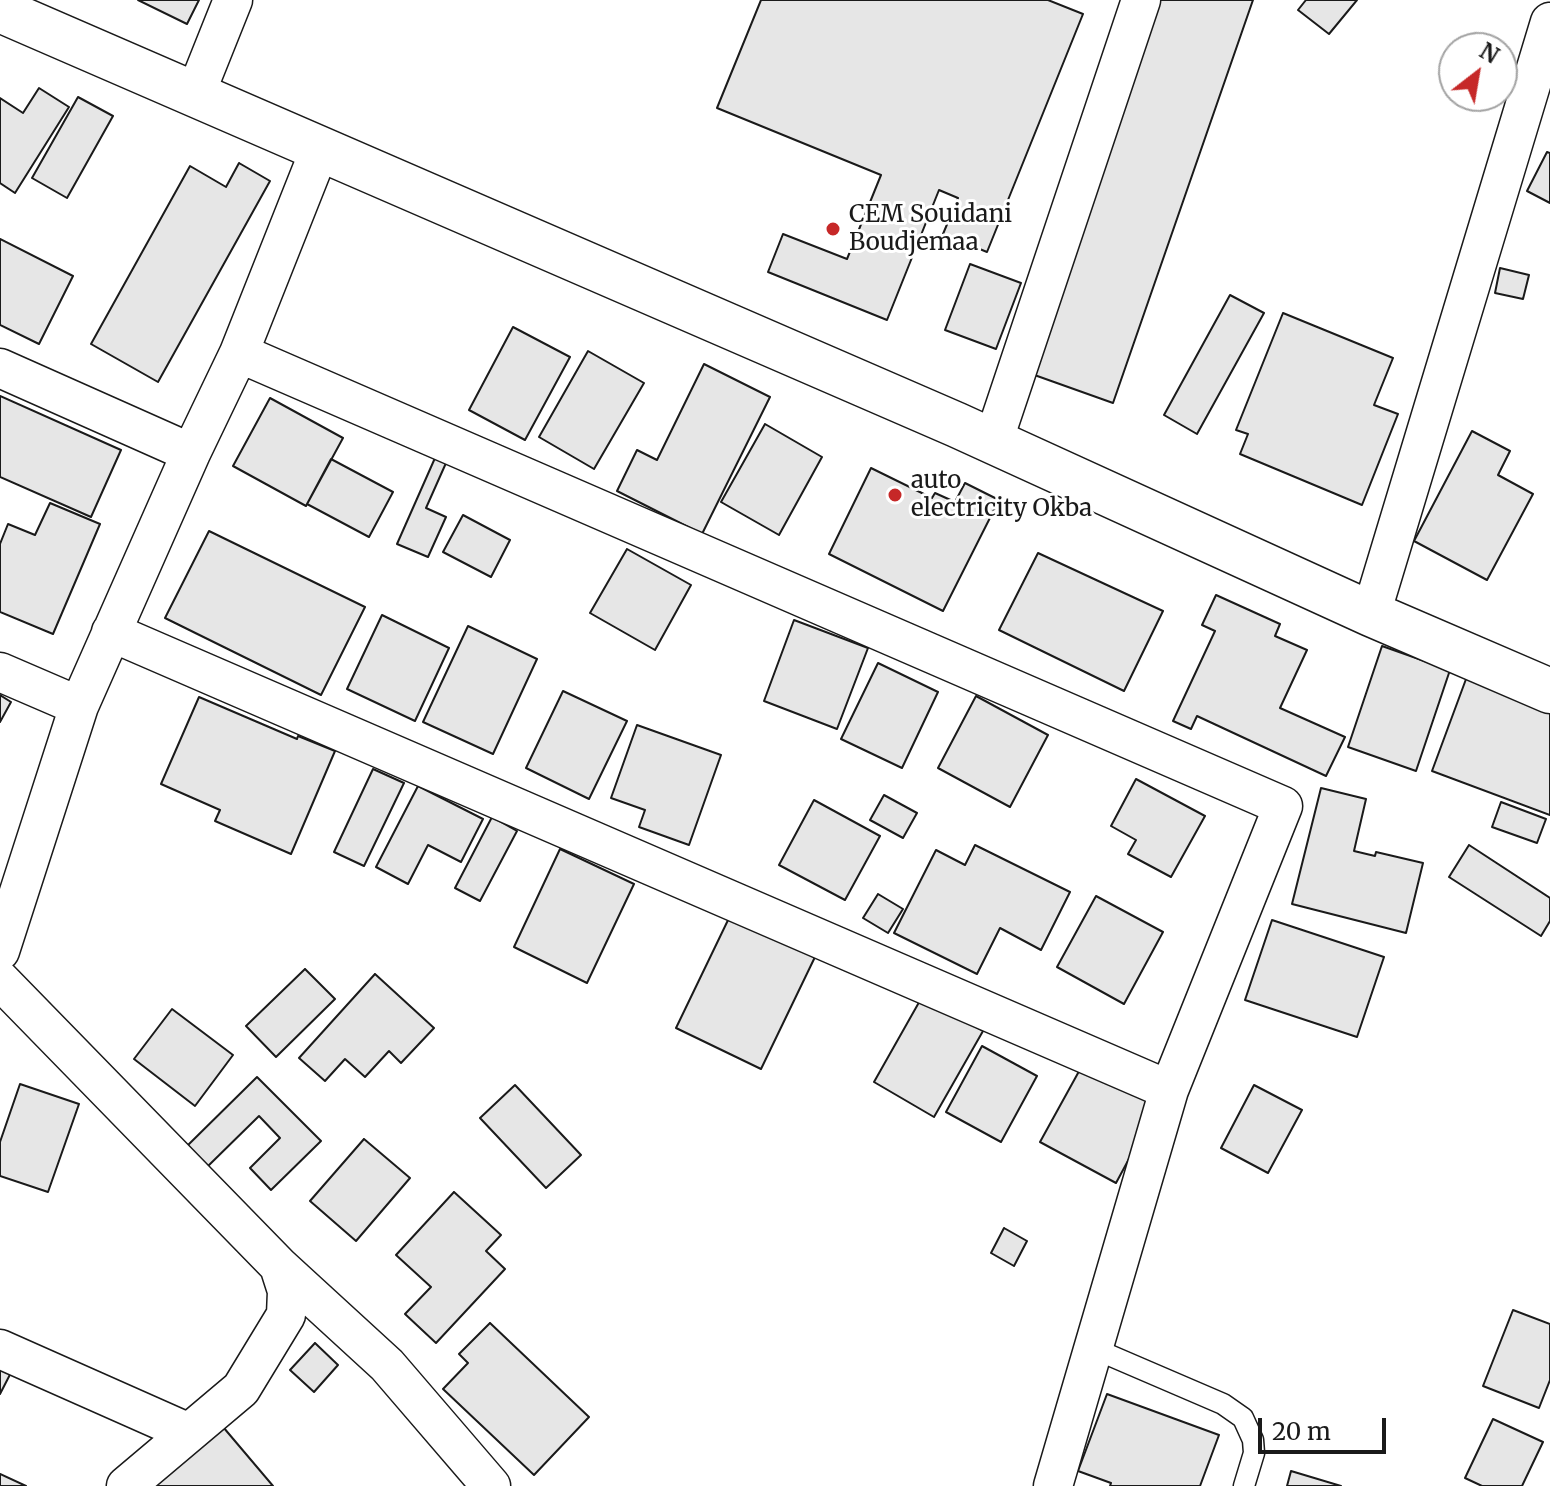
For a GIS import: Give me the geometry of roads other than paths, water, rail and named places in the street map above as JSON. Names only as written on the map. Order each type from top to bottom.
[{"type":"main road","points":[[0,10],[993,442],[1371,614],[1550,691]]},
{"type":"street","points":[[195,95],[233,0]]},
{"type":"street","points":[[993,442],[1141,0]]},
{"type":"street","points":[[1371,614],[1550,22]]},
{"type":"street","points":[[0,951],[79,706],[191,453],[239,353],[320,149]]},
{"type":"street","points":[[239,353],[1283,806],[1169,1090],[1053,1486]]},
{"type":"street","points":[[0,368],[191,453]]},
{"type":"street","points":[[111,632],[1169,1090]]},
{"type":"street","points":[[0,672],[79,706]]},
{"type":"street","points":[[0,980],[279,1266],[387,1365],[491,1486]]},
{"type":"street","points":[[126,1486],[241,1389],[286,1315],[287,1291],[279,1266]]},
{"type":"street","points":[[0,1349],[187,1432]]},
{"type":"lane","points":[[1095,1349],[1223,1404],[1243,1418],[1253,1440],[1254,1453],[1244,1486]]},
{"type":"place","name":"CEM Souidani Boudjemaa","points":[[833,229]]},
{"type":"place","name":"auto electricity Okba","points":[[895,495]]}]
